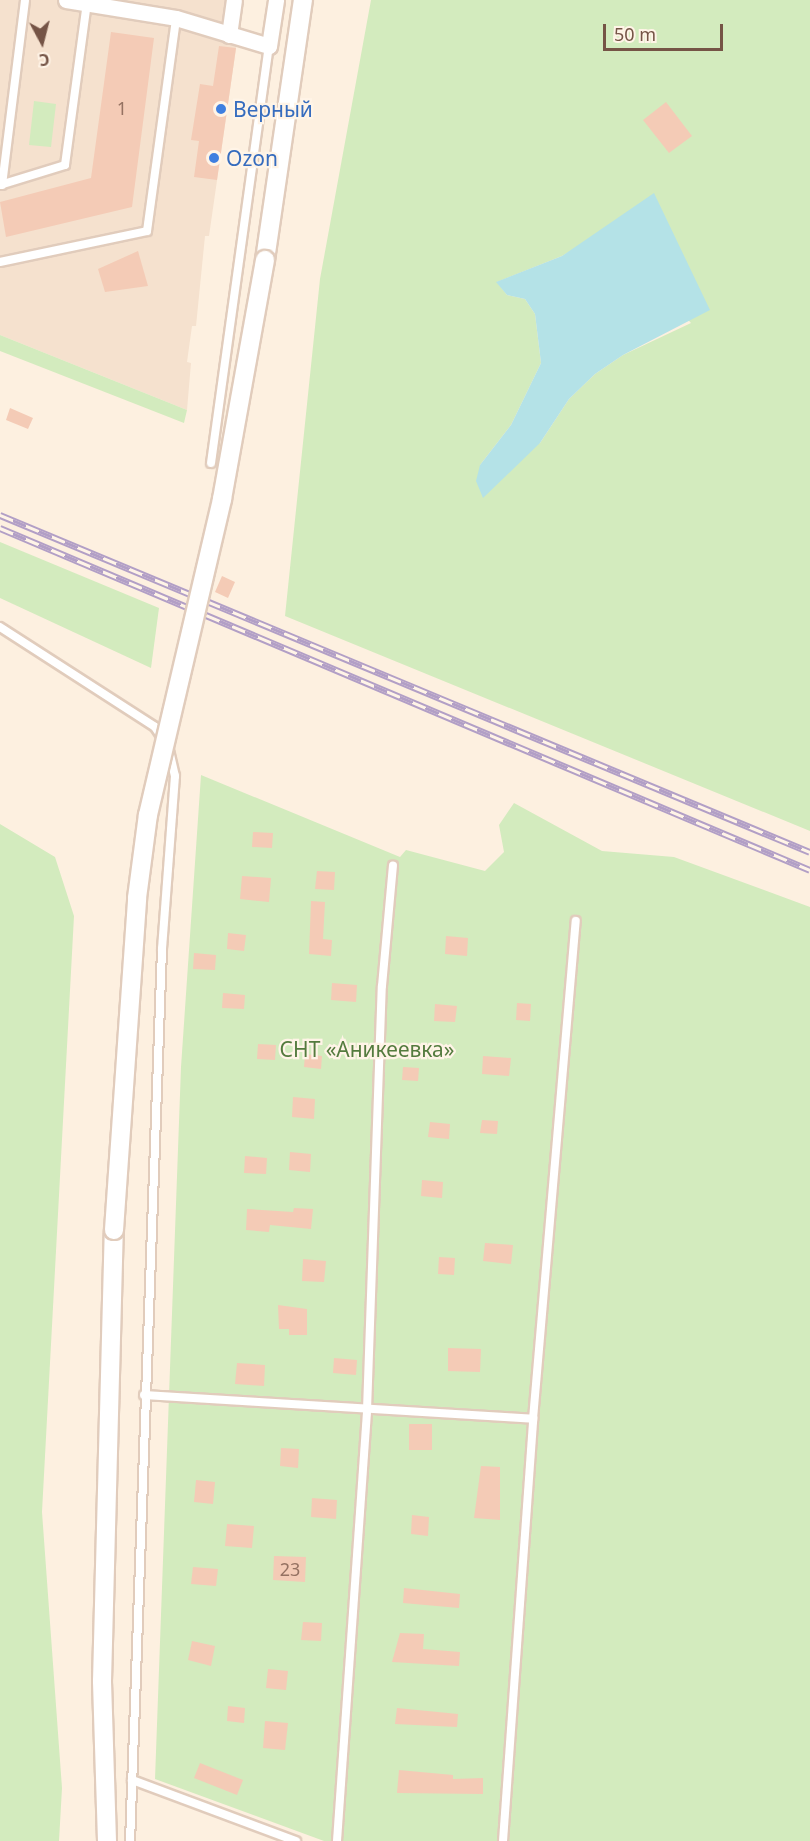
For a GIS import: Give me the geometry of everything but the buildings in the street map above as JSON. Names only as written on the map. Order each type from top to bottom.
[{"type":"street","points":[[66,0],[176,18],[269,46],[276,0]]},
{"type":"street","points":[[229,35],[234,0]]},
{"type":"street","points":[[107,1841],[102,1681],[114,1230],[137,898],[148,815],[222,499],[265,260],[303,0]]},
{"type":"lane","points":[[26,0],[1,185],[65,165],[87,3]]},
{"type":"lane","points":[[0,262],[147,231],[176,18]]},
{"type":"lane","points":[[211,463],[269,46]]},
{"type":"lane","points":[[0,627],[140,714],[163,736],[172,758],[175,802],[162,949],[144,1395],[130,1841]]},
{"type":"lane","points":[[337,1841],[367,1410],[382,986],[393,865]]},
{"type":"lane","points":[[502,1841],[532,1419],[576,921]]},
{"type":"lane","points":[[144,1395],[532,1419]]},
{"type":"lane","points":[[132,1779],[296,1841]]},
{"type":"shaded area","points":[[0,0],[243,0],[209,236],[205,236],[196,326],[192,326],[187,362],[191,363],[187,410],[0,335]]},
{"type":"green space","points":[[371,0],[810,0],[810,831],[285,616],[320,279]],"holes":[[[607,229],[691,323],[623,355],[595,374],[569,399],[540,443],[480,465],[511,425],[541,363],[535,314],[525,299],[507,295],[497,282],[562,256]]]},
{"type":"green space","points":[[34,101],[56,104],[51,147],[29,145]]},
{"type":"green space","points":[[0,335],[187,410],[184,423],[0,351]]},
{"type":"green space","points":[[0,542],[159,608],[151,668],[0,598]]},
{"type":"green space","name":"СНТ «Аникеевка»","points":[[201,775],[400,857],[406,850],[485,871],[504,852],[499,825],[514,803],[602,851],[674,857],[810,907],[810,1841],[324,1841],[155,1779],[181,1067]]},
{"type":"green space","points":[[0,824],[55,857],[74,916],[42,1512],[62,1788],[59,1841],[0,1841]]},
{"type":"water","points":[[654,193],[710,310],[623,355],[595,374],[569,399],[540,443],[483,498],[476,481],[480,465],[511,425],[541,363],[535,314],[525,299],[507,295],[496,282],[562,256]]},
{"type":"railway","points":[[0,515],[810,852]]},
{"type":"railway","points":[[0,528],[810,870]]},
{"type":"place","name":"Верный","points":[[221,109]]},
{"type":"place","name":"Ozon","points":[[214,158]]}]
